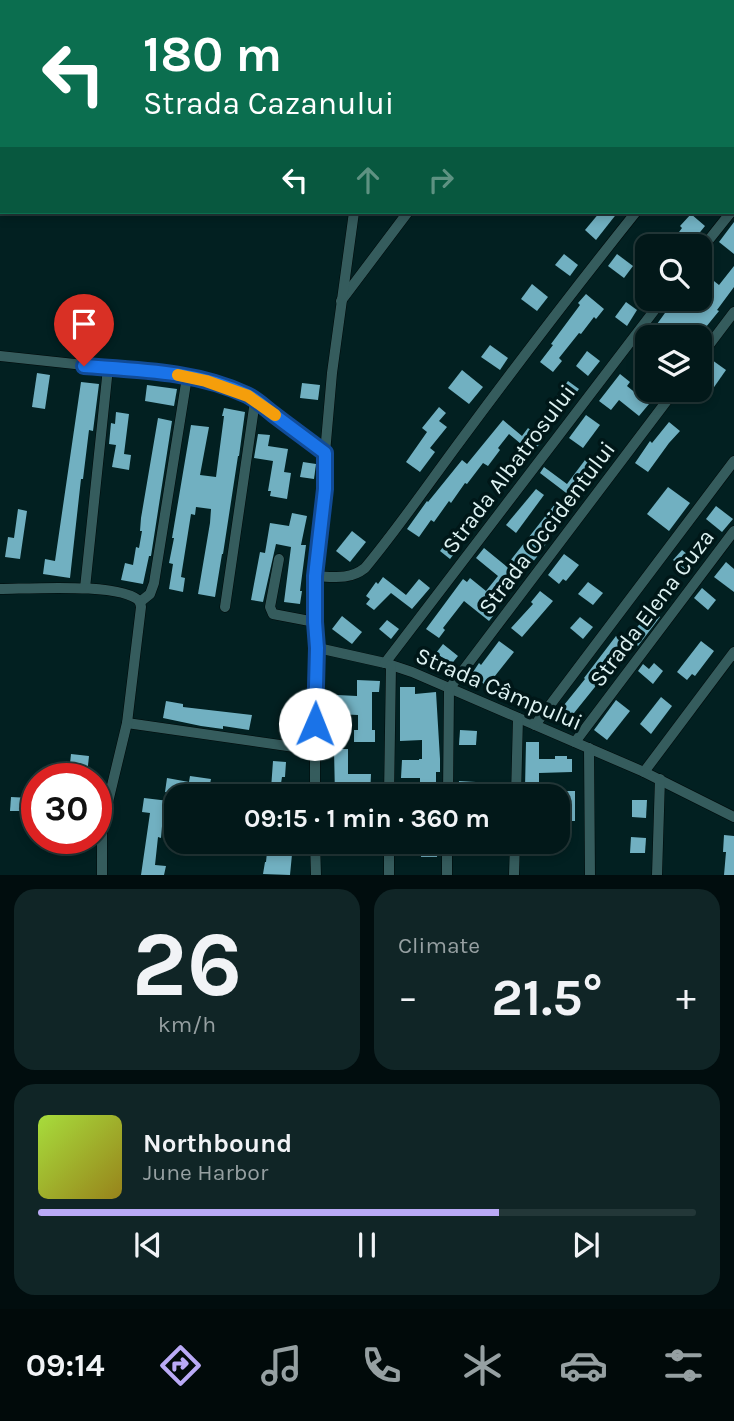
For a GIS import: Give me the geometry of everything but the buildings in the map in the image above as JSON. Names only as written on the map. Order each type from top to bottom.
[{"type":"street","points":[[315,784],[315,576],[341,302],[354,214]]},
{"type":"street","points":[[341,302],[407,214]]},
{"type":"street","points":[[315,576],[349,577],[365,569],[467,431],[634,214]]},
{"type":"street","points":[[712,236],[729,214]]},
{"type":"street","name":"Strada Albatrosului","points":[[388,664],[654,311]]},
{"type":"street","points":[[712,341],[734,312]]},
{"type":"street","points":[[0,356],[187,377],[227,388],[256,401],[325,453]]},
{"type":"street","points":[[85,588],[108,368]]},
{"type":"street","points":[[140,602],[150,594],[155,583],[187,377]]},
{"type":"street","points":[[225,607],[256,401]]},
{"type":"street","name":"Strada Occidentului","points":[[449,689],[666,402]]},
{"type":"street","points":[[535,725],[734,461]]},
{"type":"street","name":"Strada Elena Cuza","points":[[575,742],[734,531]]},
{"type":"street","points":[[279,559],[270,607],[273,614],[315,622]]},
{"type":"street","points":[[0,589],[85,588],[122,593],[137,598],[140,602],[127,723],[102,827],[103,875]]},
{"type":"street","name":"Strada Câmpului","points":[[317,648],[412,672],[660,779],[734,817]]},
{"type":"street","points":[[644,772],[734,652]]},
{"type":"street","points":[[388,664],[389,784]]},
{"type":"street","points":[[448,784],[449,689]]},
{"type":"street","points":[[516,784],[517,718]]},
{"type":"street","points":[[127,723],[315,751]]},
{"type":"street","points":[[589,748],[590,875]]},
{"type":"street","points":[[657,875],[660,779]]},
{"type":"street","points":[[315,854],[316,875]]},
{"type":"street","points":[[389,854],[389,875]]},
{"type":"street","points":[[447,854],[447,875]]},
{"type":"street","points":[[514,875],[515,854]]},
{"type":"slow traffic","points":[[178,375],[206,381],[248,396],[275,415]]},
{"type":"route","points":[[84,366],[177,375],[227,388],[248,396],[325,453],[325,489],[315,576],[315,724]]}]
